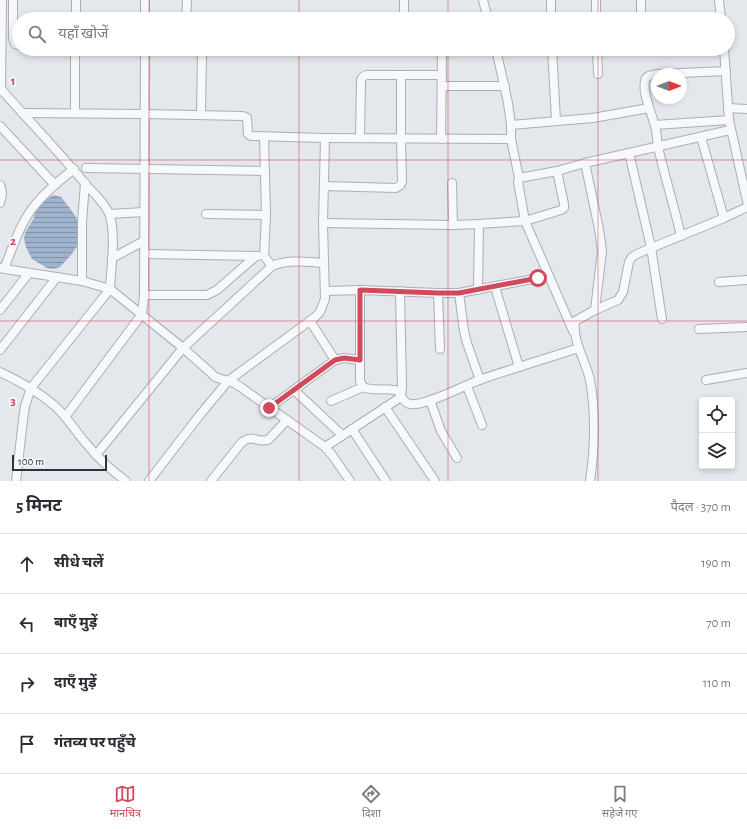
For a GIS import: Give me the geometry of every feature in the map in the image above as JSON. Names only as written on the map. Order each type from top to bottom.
[{"type":"street","points":[[2,0],[1,90],[74,169],[110,214],[112,225],[110,288],[31,388],[25,406],[16,481]]},
{"type":"street","points":[[13,0],[13,12]]},
{"type":"street","points":[[76,0],[76,12]]},
{"type":"street","points":[[145,0],[145,12]]},
{"type":"street","points":[[186,0],[186,12]]},
{"type":"street","points":[[404,0],[404,12]]},
{"type":"street","points":[[483,0],[486,12]]},
{"type":"street","points":[[551,0],[551,12]]},
{"type":"street","points":[[596,0],[596,12]]},
{"type":"street","points":[[641,0],[641,12]]},
{"type":"street","points":[[719,0],[720,12]]},
{"type":"street","points":[[75,113],[76,56]]},
{"type":"street","points":[[65,416],[142,314],[145,254],[144,56]]},
{"type":"street","points":[[201,115],[202,56]]},
{"type":"street","points":[[441,139],[442,56]]},
{"type":"street","points":[[498,56],[508,103],[511,139],[519,178],[518,182],[525,221],[578,344]]},
{"type":"street","points":[[552,56],[556,120]]},
{"type":"street","points":[[597,56],[598,74]]},
{"type":"street","points":[[725,56],[730,130],[747,201]]},
{"type":"street","points":[[687,73],[726,71]]},
{"type":"street","points":[[360,138],[362,77],[367,75],[442,75]]},
{"type":"street","points":[[324,186],[396,188],[400,186],[402,181],[401,75]]},
{"type":"street","points":[[651,75],[645,79],[644,84],[649,108],[655,125],[658,147],[681,236]]},
{"type":"street","points":[[442,86],[505,86]]},
{"type":"street","points":[[511,125],[593,118],[649,108]]},
{"type":"street","points":[[728,108],[747,109]]},
{"type":"street","points":[[22,113],[246,117],[248,120],[248,134],[251,136],[264,137],[511,139]]},
{"type":"street","points":[[655,125],[729,120]]},
{"type":"street","points":[[0,126],[55,185]]},
{"type":"street","points":[[519,178],[557,171],[584,162],[730,130]]},
{"type":"street","points":[[144,295],[207,295],[217,290],[260,256],[266,215],[264,137]]},
{"type":"street","points":[[701,137],[724,218]]},
{"type":"street","points":[[149,481],[228,381],[310,321],[320,312],[325,299],[326,291],[323,223],[326,138]]},
{"type":"street","points":[[629,153],[651,247],[662,319]]},
{"type":"street","points":[[584,162],[599,229],[602,251],[595,310]]},
{"type":"street","points":[[86,168],[265,171]]},
{"type":"street","points":[[74,169],[34,206],[18,233],[2,268],[82,281],[110,288],[183,348],[215,377],[234,383],[325,447],[350,481]]},
{"type":"street","points":[[323,223],[453,225],[525,221],[564,208],[557,171]]},
{"type":"street","points":[[82,281],[82,222],[85,183]]},
{"type":"street","points":[[452,183],[453,225]]},
{"type":"street","points":[[0,185],[2,194],[0,203]]},
{"type":"street","points":[[590,481],[595,436],[594,413],[589,378],[574,332],[575,321],[618,300],[623,292],[629,262],[632,257],[638,253],[747,207]]},
{"type":"street","points":[[110,214],[144,212]]},
{"type":"street","points":[[206,214],[266,215]]},
{"type":"street","points":[[478,290],[479,224]]},
{"type":"street","points":[[112,258],[144,241]]},
{"type":"street","points":[[145,254],[260,256],[272,266]]},
{"type":"street","points":[[96,455],[183,348],[272,266],[287,262],[324,263]]},
{"type":"street","points":[[0,310],[29,273]]},
{"type":"street","points":[[326,291],[360,290],[459,293],[549,276]]},
{"type":"street","points":[[0,350],[57,277]]},
{"type":"street","points":[[718,282],[747,280]]},
{"type":"street","points":[[495,287],[519,367]]},
{"type":"street","points":[[360,290],[360,381],[363,387],[367,389],[398,391],[405,402],[409,404],[416,404],[430,400],[578,344]]},
{"type":"street","points":[[400,291],[401,397]]},
{"type":"street","points":[[438,293],[440,349]]},
{"type":"street","points":[[459,293],[464,331],[480,380]]},
{"type":"street","points":[[310,321],[335,360]]},
{"type":"street","points":[[699,329],[747,327]]},
{"type":"street","points":[[269,408],[335,360],[344,358],[360,360]]},
{"type":"street","points":[[0,372],[31,388],[55,406],[65,416],[96,455],[110,469],[126,481]]},
{"type":"street","points":[[706,380],[747,373]]},
{"type":"street","points":[[467,386],[482,426]]},
{"type":"street","points":[[331,401],[363,387]]},
{"type":"street","points":[[294,390],[342,436]]},
{"type":"street","points":[[325,447],[401,397]]},
{"type":"street","points":[[430,400],[441,431],[457,458]]},
{"type":"street","points":[[385,407],[435,481]]},
{"type":"street","points":[[212,481],[242,442],[250,438],[264,441],[268,440],[287,420]]},
{"type":"street","points":[[352,429],[386,481]]},
{"type":"water","points":[[54,195],[61,197],[76,217],[79,225],[79,238],[78,245],[71,255],[60,267],[53,269],[47,268],[32,259],[24,239],[25,233],[34,218],[35,211],[38,206]]},
{"type":"route","points":[[269,408],[335,360],[344,358],[360,360],[360,290],[459,293],[538,278]]}]
